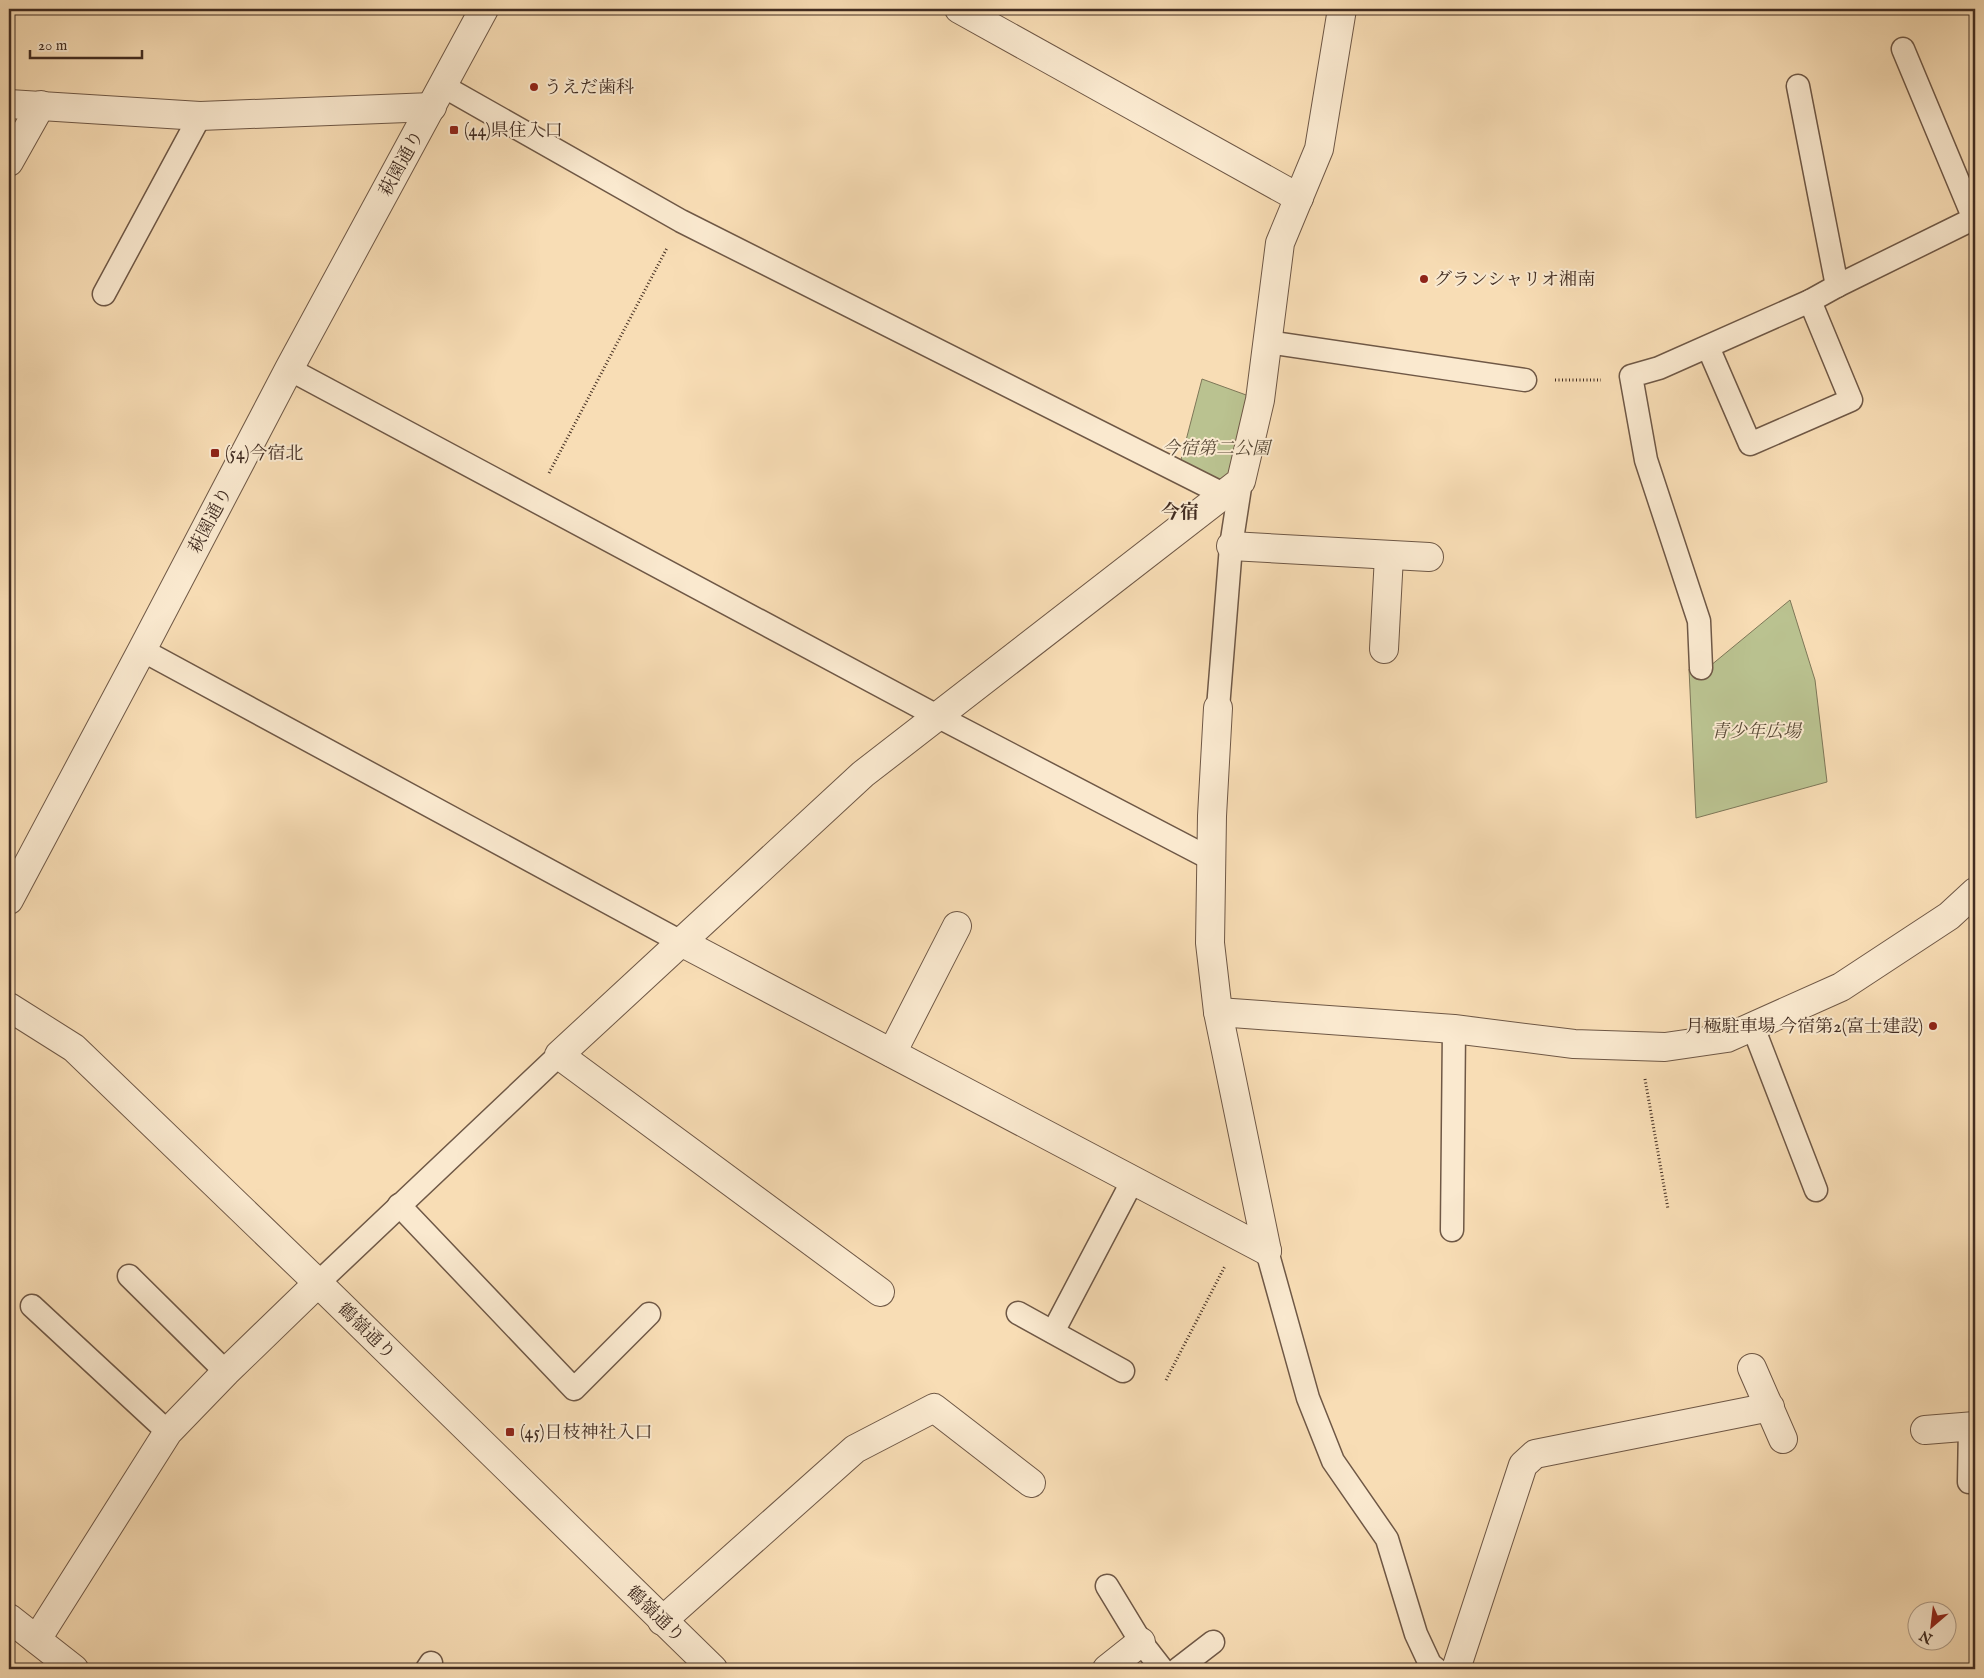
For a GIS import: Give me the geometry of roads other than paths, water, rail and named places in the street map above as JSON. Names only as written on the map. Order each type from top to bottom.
[{"type":"street","name":"萩園通り","points":[[9,900],[289,369],[484,9]]},
{"type":"street","points":[[959,9],[1299,198]]},
{"type":"street","points":[[880,1292],[559,1055],[863,774],[1232,487],[1260,400],[1280,244],[1319,149],[1342,9]]},
{"type":"street","points":[[9,104],[200,116],[437,97]]},
{"type":"street","points":[[9,162],[41,105]]},
{"type":"street","points":[[1231,546],[1429,558]]},
{"type":"street","points":[[1384,649],[1389,556]]},
{"type":"street","points":[[1218,708],[1211,859],[1210,942],[1218,1012],[1267,1251]]},
{"type":"street","points":[[1218,1012],[1454,1029],[1574,1044],[1665,1047],[1727,1038],[1854,979],[1949,916],[1975,892]]},
{"type":"street","points":[[892,1053],[957,926]]},
{"type":"street","points":[[681,942],[1267,1251]]},
{"type":"street","name":"鶴嶺通り","points":[[9,1007],[74,1048],[318,1282],[713,1669]]},
{"type":"street","points":[[37,1639],[168,1432],[318,1282]]},
{"type":"street","points":[[1752,1368],[1783,1439]]},
{"type":"street","points":[[1456,1669],[1523,1465],[1536,1454],[1770,1407]]},
{"type":"street","points":[[662,1621],[855,1449],[934,1408],[1031,1483]]},
{"type":"street","points":[[1925,1430],[1973,1426]]},
{"type":"street","points":[[9,1618],[74,1669]]},
{"type":"street","points":[[1107,1669],[1141,1642]]},
{"type":"lane","points":[[1701,668],[1699,621],[1646,460],[1632,376],[1659,368],[1810,301],[1974,218],[1903,49]]},
{"type":"lane","points":[[1798,86],[1837,286]]},
{"type":"lane","points":[[437,97],[681,221],[1232,487],[1231,546],[1218,708]]},
{"type":"lane","points":[[104,294],[200,116]]},
{"type":"lane","points":[[1708,347],[1750,444],[1851,400],[1810,301]]},
{"type":"lane","points":[[1268,342],[1525,380]]},
{"type":"lane","points":[[289,369],[937,716],[1211,859]]},
{"type":"lane","points":[[142,650],[681,942]]},
{"type":"lane","points":[[1753,1027],[1816,1190]]},
{"type":"lane","points":[[1452,1230],[1454,1029]]},
{"type":"lane","points":[[318,1282],[559,1055]]},
{"type":"lane","points":[[1053,1332],[1133,1180]]},
{"type":"lane","points":[[399,1205],[574,1388],[649,1314]]},
{"type":"lane","points":[[1267,1251],[1308,1398],[1333,1461],[1387,1539],[1416,1634],[1430,1664],[1436,1669]]},
{"type":"lane","points":[[129,1276],[226,1372]]},
{"type":"lane","points":[[32,1306],[168,1432]]},
{"type":"lane","points":[[1018,1313],[1123,1371]]},
{"type":"lane","points":[[1969,1482],[1973,1426]]},
{"type":"lane","points":[[1107,1586],[1141,1642],[1162,1669]]},
{"type":"lane","points":[[1178,1669],[1213,1642]]},
{"type":"place","name":"うえだ歯科","points":[[534,87]]},
{"type":"place","name":"(44)県住入口","points":[[454,130]]},
{"type":"place","name":"グランシャリオ湘南","points":[[1424,279]]},
{"type":"place","name":"(54)今宿北","points":[[215,453]]},
{"type":"place","name":"月極駐車場 今宿第2(富士建設)","points":[[1933,1026]]},
{"type":"place","name":"(45)日枝神社入口","points":[[510,1432]]},
{"type":"district","name":"今宿","points":[[1180,511]]},
{"type":"park label","name":"今宿第二公園","points":[[1216,448]]},
{"type":"park label","name":"青少年広場","points":[[1756,731]]}]
